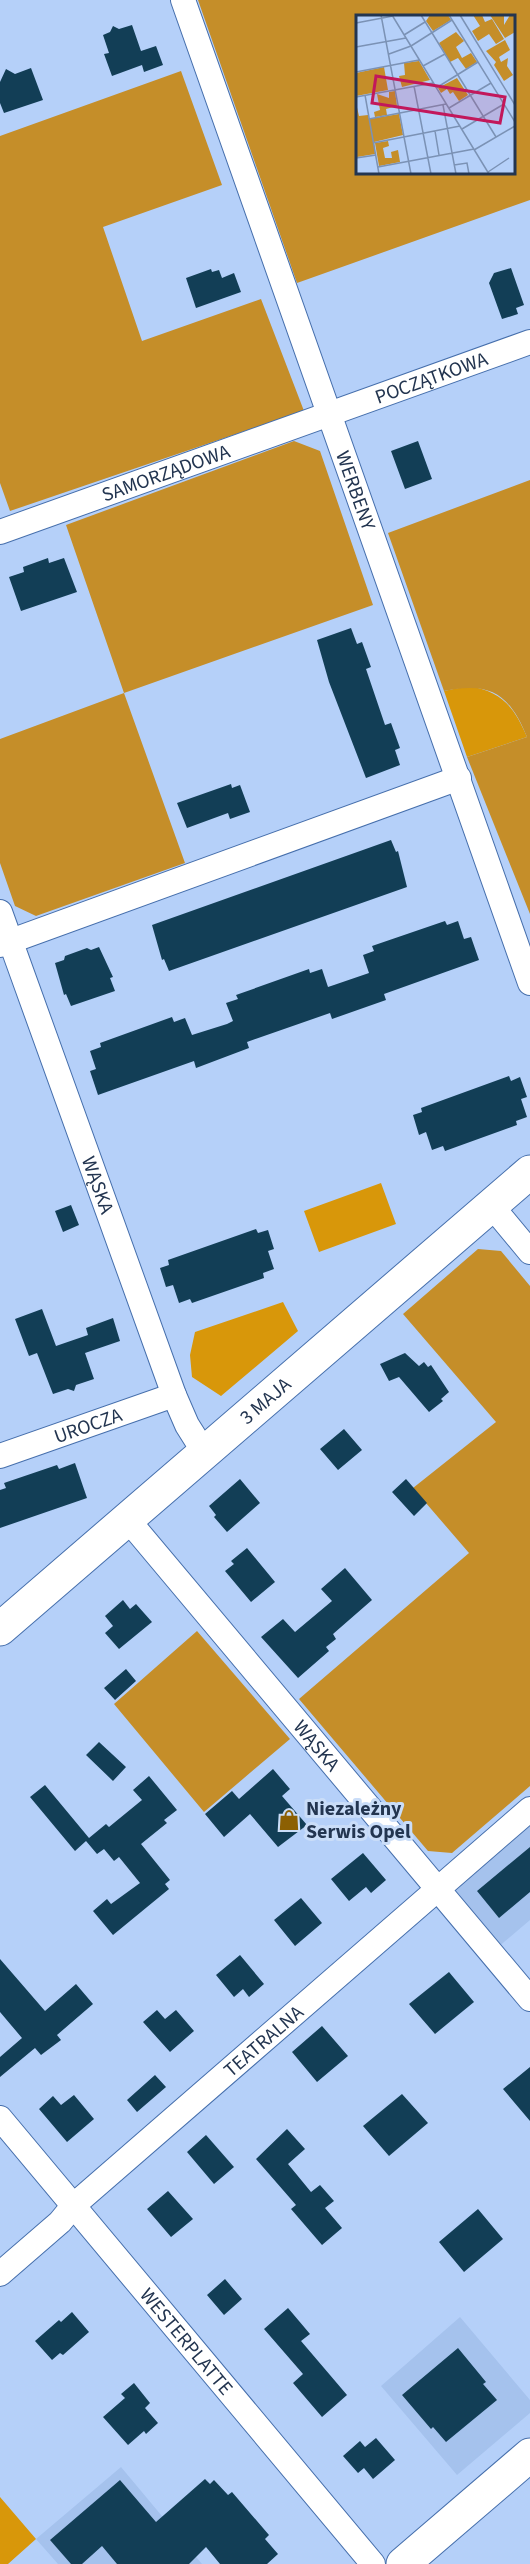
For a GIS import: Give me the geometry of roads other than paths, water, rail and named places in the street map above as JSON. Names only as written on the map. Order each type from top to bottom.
[{"type":"street","name":"WERBENY","points":[[183,0],[530,983]]},
{"type":"street","name":"POCZĄTKOWA","points":[[330,413],[530,342]]},
{"type":"street","name":"SAMORZĄDOWA","points":[[0,532],[330,413]]},
{"type":"street","points":[[5,943],[459,778]]},
{"type":"street","name":"WĄSKA","points":[[0,912],[5,943],[174,1395],[187,1425],[204,1452]]},
{"type":"street","name":"3 MAJA","points":[[0,1629],[530,1172]]},
{"type":"street","points":[[491,1205],[530,1252]]},
{"type":"street","name":"UROCZA","points":[[0,1456],[174,1395]]},
{"type":"street","name":"WĄSKA","points":[[128,1520],[530,1999]]},
{"type":"street","name":"TEATRALNA","points":[[0,2274],[60,2222],[74,2205],[530,1809]]},
{"type":"street","name":"WESTERPLATTE","points":[[0,2118],[373,2564]]},
{"type":"street","points":[[402,2564],[530,2455]]},
{"type":"place","name":"Niezależny Serwis Opel","points":[[289,1820]]}]
